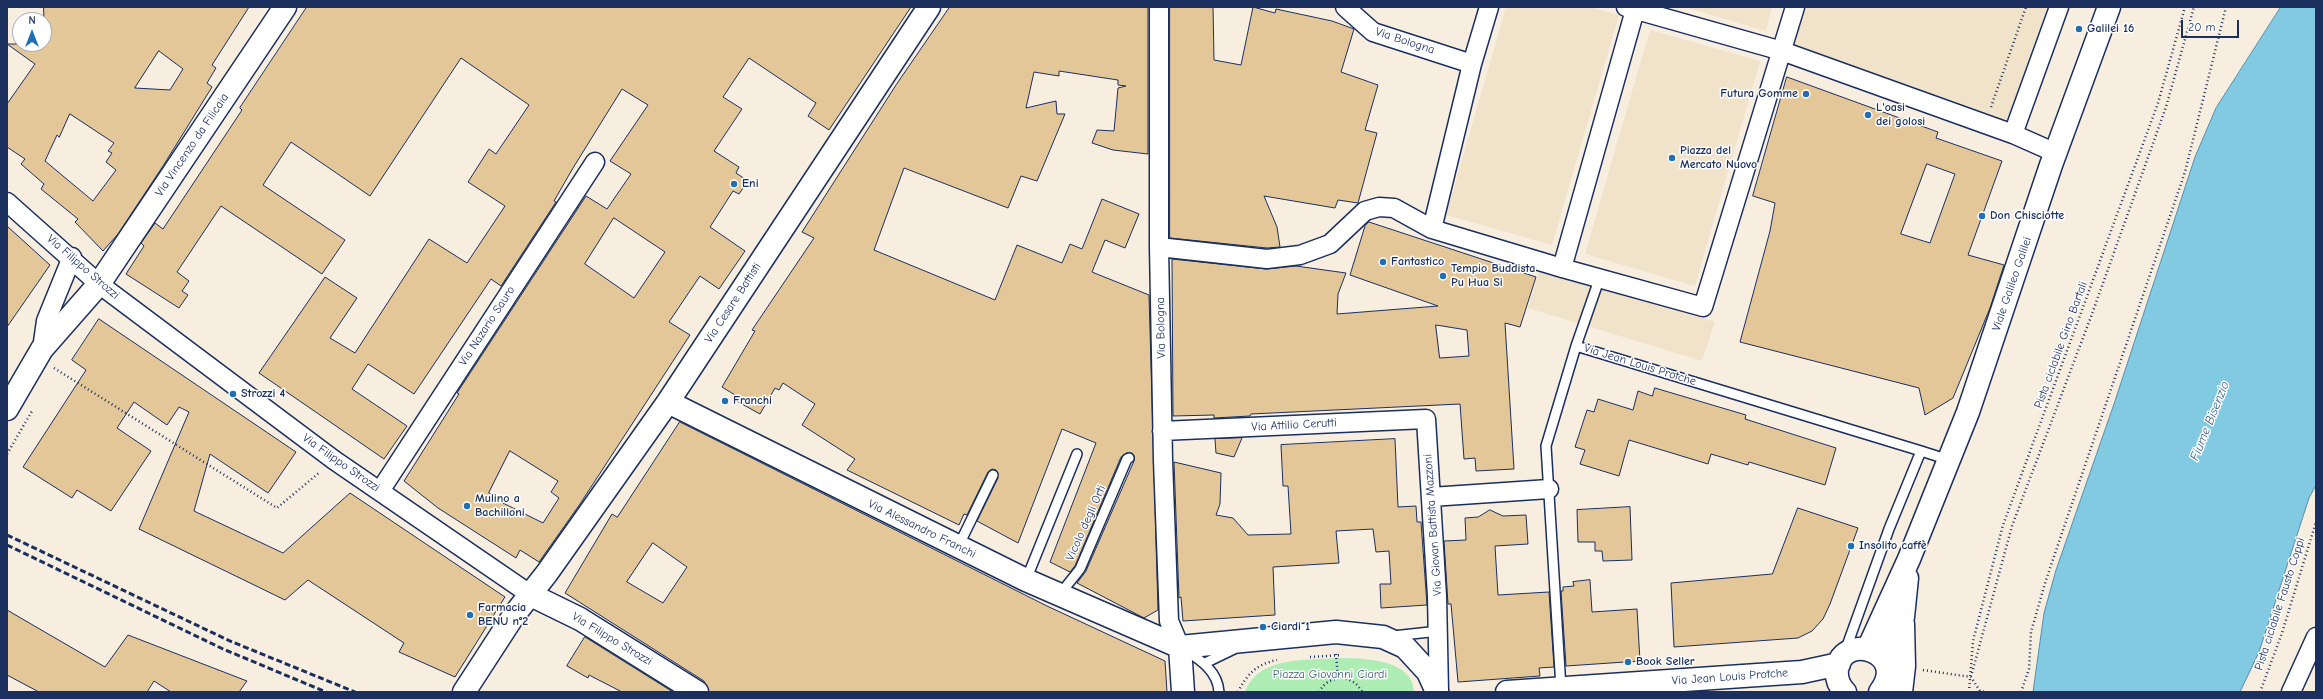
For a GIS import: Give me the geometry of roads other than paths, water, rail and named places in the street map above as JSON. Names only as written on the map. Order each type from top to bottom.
[{"type":"street","name":"Via Vincenzo da Filicaia","points":[[7,409],[39,353],[99,284],[285,7]]},
{"type":"street","name":"Via Cesare Battisti","points":[[464,692],[514,615],[531,595],[668,402],[930,7]]},
{"type":"street","name":"Via Bologna","points":[[1159,7],[1162,431],[1160,459],[1169,620],[1180,647]]},
{"type":"street","name":"Via Bologna","points":[[1345,7],[1373,32],[1472,64]]},
{"type":"street","points":[[1432,229],[1472,64],[1489,7]]},
{"type":"street","points":[[1160,247],[1267,259],[1300,255],[1330,244],[1365,211],[1379,206],[1394,208],[1432,229],[1562,268],[1703,306],[1782,51],[1794,7]]},
{"type":"street","points":[[2013,134],[2058,7]]},
{"type":"street","name":"Viale Galileo Galilei","points":[[1909,559],[1968,412],[2056,152],[2109,7]]},
{"type":"street","points":[[1562,268],[1631,8],[1782,51],[2013,134],[2056,152]]},
{"type":"street","name":"Via Nazario Sauro","points":[[380,491],[595,162]]},
{"type":"street","name":"Via Filippo Strozzi","points":[[7,202],[72,257],[99,284],[334,460],[531,595],[580,619],[697,692]]},
{"type":"street","points":[[39,353],[46,321],[72,257]]},
{"type":"street","name":"Via Alessandro Franchi","points":[[668,402],[1026,580],[1180,647]]},
{"type":"street","name":"Via Attilio Cerutti","points":[[1162,431],[1426,419]]},
{"type":"street","name":"Via Giovan Battista Mazzoni","points":[[1426,419],[1439,631]]},
{"type":"street","points":[[1431,497],[1549,489]]},
{"type":"street","points":[[1901,692],[1886,658],[1903,617],[1909,559]]},
{"type":"street","points":[[1880,692],[1888,677],[1886,658],[1909,559]]},
{"type":"street","points":[[1438,692],[1439,631]]},
{"type":"street","points":[[1183,692],[1180,647],[1261,638],[1336,632],[1383,636],[1405,647],[1428,672],[1438,692]]},
{"type":"street","points":[[2291,692],[2316,637]]},
{"type":"street","points":[[1842,689],[1837,674],[1842,659],[1856,649],[1886,658]]},
{"type":"street","name":"Via Jean Louis Protche","points":[[1507,692],[1802,672],[1842,659]]},
{"type":"street","points":[[1802,672],[1842,689]]},
{"type":"lane","points":[[1576,346],[1600,277]]},
{"type":"lane","name":"Via Jean Louis Protche","points":[[1562,688],[1546,446],[1576,346],[1949,460]]},
{"type":"lane","points":[[1842,659],[1889,529],[1921,451]]},
{"type":"lane","points":[[1026,580],[1077,454]]},
{"type":"lane","name":"Vicolo degli Orti","points":[[1059,595],[1080,569],[1129,458]]},
{"type":"lane","points":[[958,547],[993,475]]},
{"type":"lane","points":[[1383,636],[1439,631]]},
{"type":"lane","points":[[1205,663],[1261,638]]},
{"type":"lane","points":[[1180,647],[1205,663],[1218,684],[1219,692]]},
{"type":"water","name":"Fiume Bisenzio","points":[[2281,7],[2316,7],[2316,485],[2309,498],[2259,652],[2240,692],[2033,692],[2044,613],[2056,570],[2114,404],[2195,157],[2216,108]]},
{"type":"railway","points":[[7,535],[230,641],[355,692]]},
{"type":"railway","points":[[7,545],[223,649],[326,692]]},
{"type":"place","name":"Galilei 16","points":[[2079,29]]},
{"type":"place","name":"Futura Gomme","points":[[1806,94]]},
{"type":"place","name":"L'oasi dei golosi","points":[[1868,115]]},
{"type":"place","name":"Piazza del Mercato Nuovo","points":[[1672,158]]},
{"type":"place","name":"Eni","points":[[734,184]]},
{"type":"place","name":"Don Chisciotte","points":[[1982,216]]},
{"type":"place","name":"Fantastico","points":[[1383,262]]},
{"type":"place","name":"Tempio Buddista Pu Hua Si","points":[[1443,276]]},
{"type":"place","name":"Strozzi 4","points":[[233,394]]},
{"type":"place","name":"Franchi","points":[[725,401]]},
{"type":"place","name":"Mulino a Bachilloni","points":[[467,506]]},
{"type":"place","name":"Insolito caffè","points":[[1851,546]]},
{"type":"place","name":"Farmacia BENU n°2","points":[[470,615]]},
{"type":"place","name":"Ciardi 1","points":[[1263,627]]},
{"type":"place","name":"Book Seller","points":[[1628,662]]},
{"type":"park label","name":"Piazza Giovanni Ciardi","points":[[1330,675]]}]
